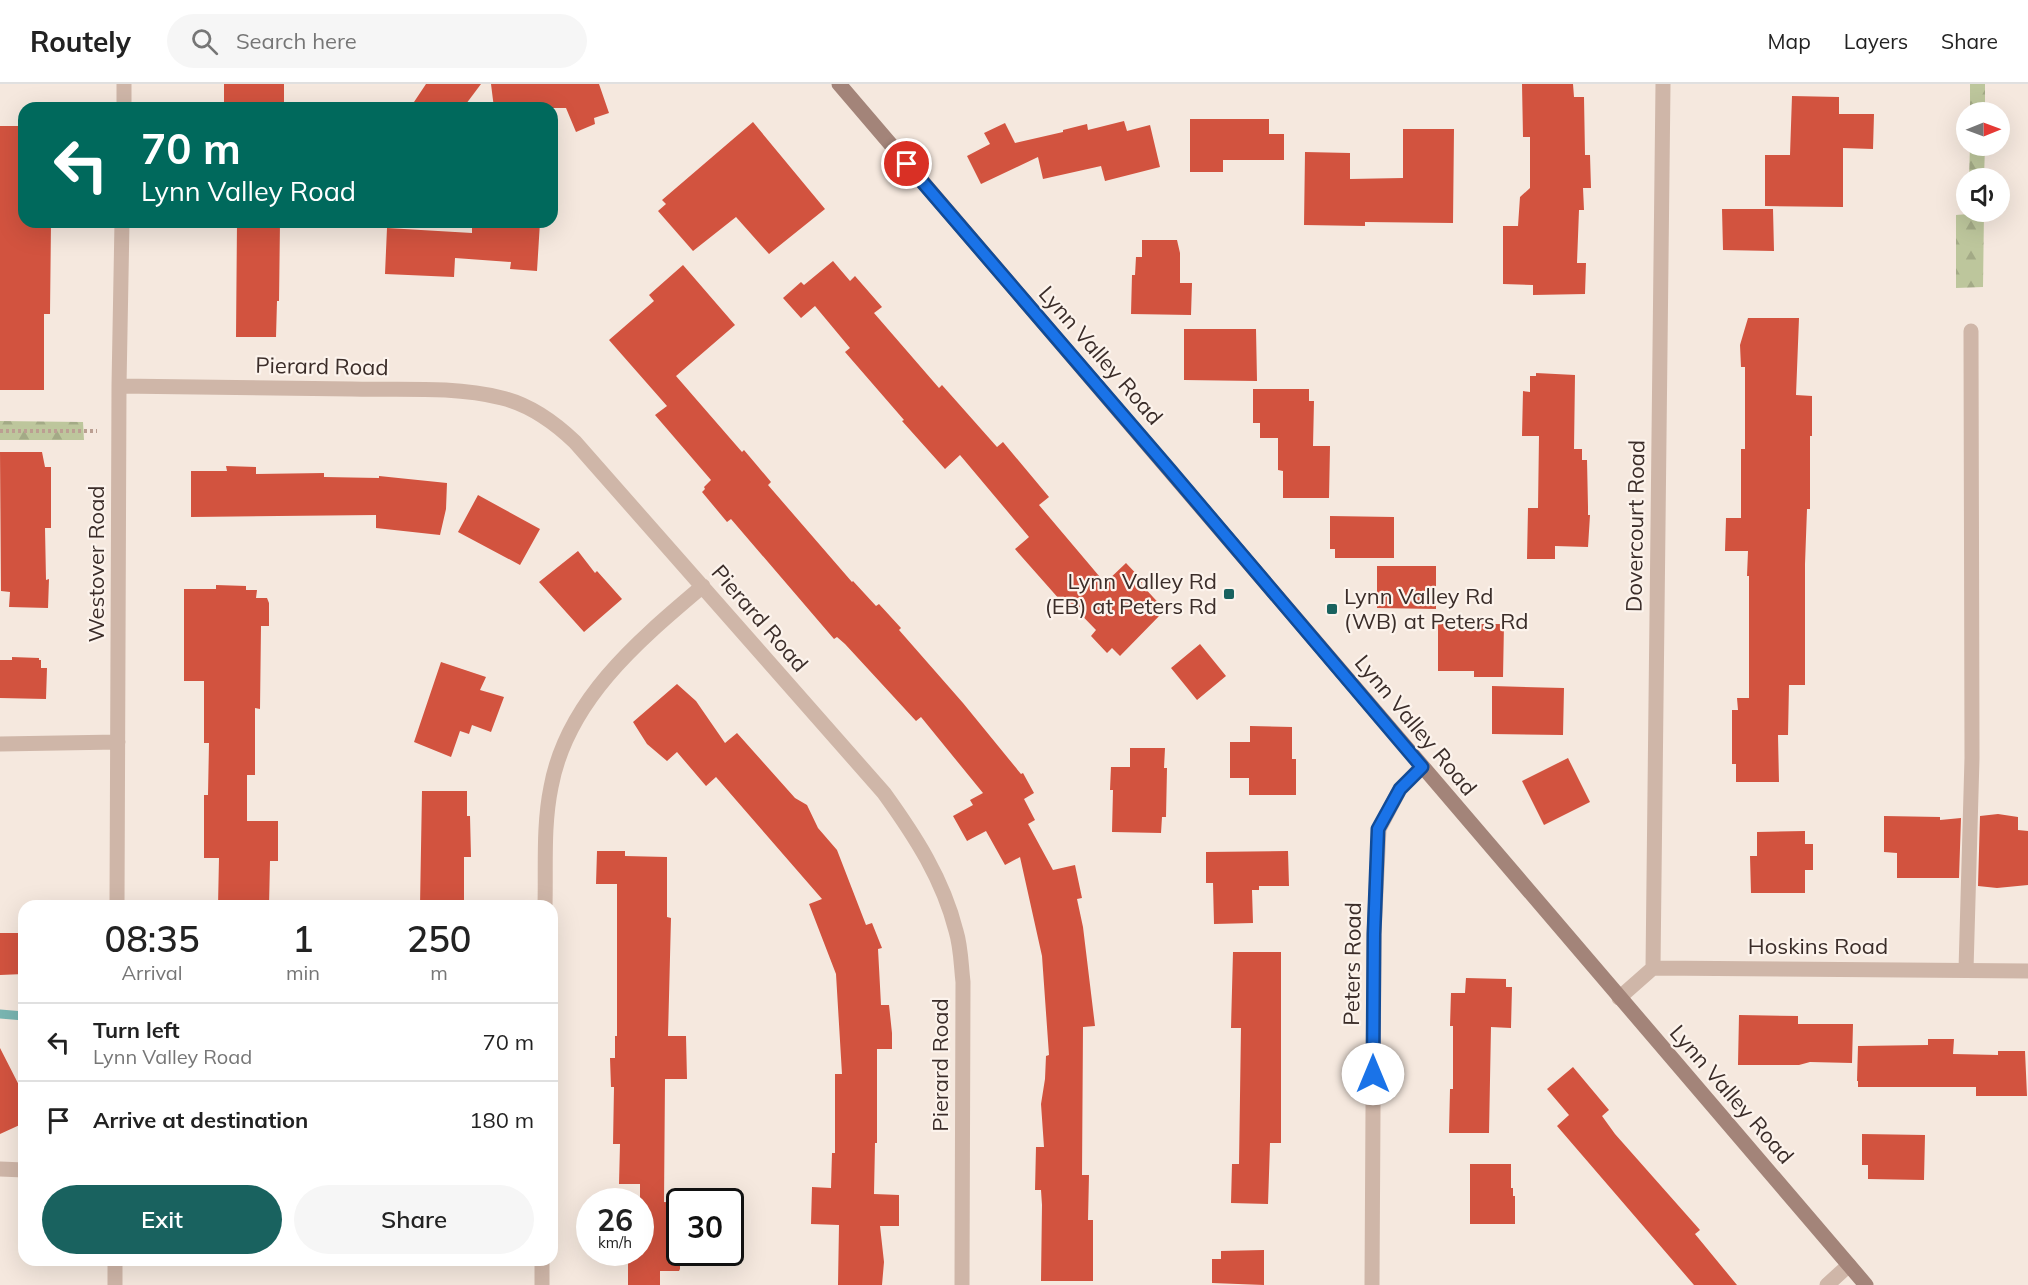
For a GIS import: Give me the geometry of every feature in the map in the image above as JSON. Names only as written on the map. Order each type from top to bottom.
[{"type":"street","points":[[124,84],[124,102]]},
{"type":"street","name":"Lynn Valley Road","points":[[839,84],[1866,1285]]},
{"type":"street","name":"Dovercourt Road","points":[[1653,968],[1663,84]]},
{"type":"street","name":"Westover Road","points":[[117,900],[122,228]]},
{"type":"street","points":[[1966,970],[1972,758],[1971,332]]},
{"type":"street","name":"Pierard Road","points":[[119,386],[444,391],[503,398],[535,410],[558,425],[575,442],[884,793],[915,837],[941,885],[957,933],[963,982],[962,1285]]},
{"type":"street","points":[[545,900],[545,828],[551,785],[572,727],[589,698],[611,669],[703,586]]},
{"type":"street","points":[[0,744],[118,742]]},
{"type":"street","name":"Peters Road","points":[[1372,1285],[1374,934],[1378,829],[1400,789],[1422,767]]},
{"type":"street","points":[[1619,998],[1653,968]]},
{"type":"street","name":"Hoskins Road","points":[[1653,968],[2028,971]]},
{"type":"street","points":[[0,1170],[18,1170]]},
{"type":"street","points":[[1827,1285],[1849,1265]]},
{"type":"street","points":[[115,1266],[115,1285]]},
{"type":"street","points":[[542,1266],[542,1285]]},
{"type":"path","points":[[0,431],[119,431]]},
{"type":"green space","points":[[1970,84],[1985,84],[1985,102],[1970,102]]},
{"type":"green space","points":[[1970,156],[1985,156],[1984,168],[1969,168]]},
{"type":"green space","points":[[1956,222],[1984,222],[1983,287],[1956,288]]},
{"type":"green space","points":[[0,421],[83,422],[84,440],[0,440]]},
{"type":"building","points":[[224,84],[284,84],[284,102],[224,102]]},
{"type":"building","points":[[426,84],[481,84],[468,102],[414,102]]},
{"type":"building","points":[[491,84],[599,84],[609,113],[594,118],[595,124],[576,132],[566,108],[558,108],[558,102],[493,102]]},
{"type":"building","points":[[1522,84],[1573,84],[1574,97],[1584,97],[1585,155],[1590,155],[1591,188],[1583,188],[1584,210],[1579,210],[1577,263],[1586,263],[1585,294],[1533,295],[1533,285],[1503,284],[1503,226],[1518,226],[1520,197],[1530,188],[1530,137],[1523,137]]},
{"type":"building","points":[[1792,96],[1839,97],[1839,114],[1874,114],[1873,149],[1843,148],[1843,207],[1765,206],[1765,155],[1790,155]]},
{"type":"building","points":[[1190,119],[1269,119],[1269,134],[1284,134],[1284,160],[1223,160],[1223,172],[1190,172]]},
{"type":"building","points":[[1124,121],[1127,131],[1150,125],[1160,167],[1105,181],[1101,166],[1043,179],[1038,157],[981,184],[967,156],[990,144],[984,133],[1005,123],[1015,143],[1087,124],[1088,130]]},
{"type":"building","points":[[753,122],[825,209],[769,254],[736,217],[693,251],[658,211],[666,204],[662,200]]},
{"type":"building","points":[[0,126],[18,126],[18,228],[51,228],[50,314],[44,314],[44,390],[0,390]]},
{"type":"building","points":[[1403,129],[1454,129],[1453,223],[1365,222],[1365,226],[1304,225],[1305,152],[1350,153],[1350,179],[1403,178]]},
{"type":"building","points":[[1722,209],[1773,209],[1774,251],[1723,250]]},
{"type":"building","points":[[237,228],[280,228],[276,337],[236,337]]},
{"type":"building","points":[[387,228],[472,233],[472,228],[540,228],[537,271],[510,269],[511,262],[455,258],[454,277],[385,274]]},
{"type":"building","points":[[1142,240],[1177,240],[1180,253],[1180,283],[1192,283],[1191,315],[1131,314],[1132,275],[1135,275],[1136,257],[1142,257]]},
{"type":"building","points":[[833,261],[850,281],[855,276],[882,307],[874,313],[939,388],[942,385],[997,447],[1003,442],[1049,497],[1039,505],[1105,583],[1126,563],[1143,581],[1141,584],[1165,610],[1120,656],[1112,648],[1107,653],[1091,636],[1096,630],[1064,597],[1060,600],[1015,549],[1029,537],[960,455],[945,469],[845,352],[850,348],[815,306],[801,318],[783,298],[801,282],[804,285]]},
{"type":"building","points":[[683,265],[735,325],[676,376],[742,452],[744,450],[771,482],[768,485],[852,582],[876,606],[879,604],[901,628],[899,630],[1021,774],[1023,773],[1034,793],[1024,799],[1035,820],[1028,824],[1053,870],[1075,865],[1082,898],[1077,899],[1083,927],[1095,1026],[1083,1027],[1082,1175],[1089,1175],[1088,1220],[1093,1220],[1093,1281],[1041,1281],[1042,1205],[1041,1190],[1035,1190],[1036,1147],[1044,1147],[1041,1104],[1046,1056],[1049,1055],[1042,956],[1020,857],[1005,865],[986,831],[967,841],[953,816],[973,805],[970,800],[983,793],[921,717],[916,721],[845,644],[837,637],[834,639],[731,519],[727,522],[702,492],[711,480],[655,415],[667,406],[609,340],[654,301],[649,295]]},
{"type":"building","points":[[1748,318],[1799,318],[1796,395],[1812,396],[1810,509],[1807,509],[1805,564],[1805,685],[1789,685],[1788,735],[1778,735],[1779,782],[1736,782],[1736,764],[1732,764],[1732,710],[1738,710],[1737,698],[1749,698],[1749,576],[1747,576],[1748,551],[1725,551],[1726,518],[1741,518],[1741,449],[1745,449],[1745,367],[1741,367],[1740,345]]},
{"type":"building","points":[[1184,329],[1256,329],[1257,381],[1184,380]]},
{"type":"building","points":[[1536,373],[1575,375],[1574,449],[1582,449],[1582,460],[1587,460],[1588,515],[1590,515],[1588,547],[1555,546],[1555,559],[1527,559],[1528,508],[1538,508],[1539,436],[1522,436],[1523,391],[1530,392],[1530,376],[1536,376]]},
{"type":"building","points":[[1253,389],[1309,389],[1309,401],[1314,401],[1313,446],[1330,446],[1329,498],[1283,498],[1283,471],[1278,470],[1278,438],[1260,438],[1260,423],[1253,423]]},
{"type":"building","points":[[0,452],[42,452],[45,467],[51,467],[51,528],[45,528],[46,580],[49,579],[48,608],[9,607],[10,592],[1,591]]},
{"type":"building","points":[[226,466],[256,467],[256,474],[324,473],[324,477],[379,478],[379,476],[447,483],[446,509],[440,535],[376,528],[376,515],[191,517],[191,471],[227,471]]},
{"type":"building","points":[[478,495],[540,529],[520,565],[458,532]]},
{"type":"building","points":[[1330,516],[1394,517],[1394,558],[1335,558],[1335,549],[1330,549]]},
{"type":"building","points":[[578,551],[595,573],[597,571],[622,599],[584,632],[539,582]]},
{"type":"building","points":[[1377,566],[1436,566],[1436,609],[1377,608]]},
{"type":"building","points":[[216,585],[246,586],[246,590],[257,590],[256,598],[267,598],[269,603],[269,626],[261,626],[260,709],[255,708],[255,775],[247,775],[247,821],[278,821],[278,861],[270,861],[269,900],[218,900],[219,858],[204,858],[204,795],[208,795],[209,743],[204,743],[204,681],[184,681],[184,589],[216,589]]},
{"type":"building","points":[[1438,624],[1504,624],[1503,677],[1474,677],[1474,671],[1438,671]]},
{"type":"building","points":[[1200,644],[1226,676],[1197,700],[1171,668]]},
{"type":"building","points":[[12,657],[41,660],[41,668],[47,668],[46,699],[0,698],[0,660],[12,660]]},
{"type":"building","points":[[441,662],[486,677],[480,690],[504,697],[491,732],[472,725],[469,734],[460,731],[451,757],[414,742]]},
{"type":"building","points":[[677,684],[696,701],[725,743],[737,733],[795,798],[807,805],[818,828],[837,850],[866,925],[872,923],[882,948],[878,949],[881,1005],[889,1005],[892,1049],[877,1049],[877,1143],[875,1143],[874,1194],[899,1195],[899,1226],[880,1226],[884,1262],[882,1285],[838,1285],[839,1225],[811,1224],[812,1187],[831,1188],[832,1153],[835,1153],[835,1074],[842,1074],[836,974],[809,904],[822,899],[716,777],[706,786],[677,752],[667,761],[647,744],[633,722]]},
{"type":"building","points":[[1492,686],[1564,688],[1563,735],[1492,734]]},
{"type":"building","points":[[1250,726],[1292,727],[1292,759],[1296,759],[1296,795],[1249,795],[1249,778],[1230,778],[1230,742],[1250,742]]},
{"type":"building","points":[[1130,748],[1165,748],[1166,817],[1162,817],[1161,833],[1112,832],[1111,767],[1130,767]]},
{"type":"building","points":[[1568,758],[1590,802],[1544,825],[1522,781]]},
{"type":"building","points":[[422,791],[467,791],[471,857],[464,857],[464,900],[420,900]]},
{"type":"building","points":[[1998,814],[2018,817],[2018,830],[2028,831],[2028,885],[1997,888],[1978,886],[1980,816]]},
{"type":"building","points":[[1884,816],[1940,817],[1940,820],[1961,818],[1959,878],[1897,878],[1897,853],[1884,852]]},
{"type":"building","points":[[1805,831],[1805,844],[1813,844],[1813,870],[1805,870],[1805,893],[1751,893],[1750,856],[1757,856],[1757,832]]},
{"type":"building","points":[[597,851],[625,851],[625,856],[667,857],[667,917],[671,918],[668,1036],[686,1036],[687,1079],[665,1079],[666,1266],[680,1266],[680,1269],[679,1271],[660,1271],[660,1285],[628,1285],[628,1266],[654,1266],[654,1188],[640,1188],[640,1184],[619,1184],[620,1144],[613,1144],[614,1087],[611,1087],[610,1058],[615,1058],[615,1036],[617,1036],[617,884],[596,884]]},
{"type":"building","points":[[1288,851],[1289,886],[1259,886],[1259,890],[1252,890],[1253,923],[1214,924],[1213,883],[1206,883],[1206,852]]},
{"type":"building","points":[[0,933],[18,933],[18,974],[0,975]]},
{"type":"building","points":[[1233,952],[1281,952],[1281,1143],[1270,1143],[1268,1204],[1231,1203],[1232,1164],[1239,1164],[1241,1028],[1231,1028]]},
{"type":"building","points":[[1466,978],[1506,979],[1506,987],[1512,987],[1511,1028],[1491,1027],[1489,1133],[1449,1133],[1450,1089],[1453,1089],[1451,993],[1465,993]]},
{"type":"building","points":[[1739,1015],[1798,1016],[1798,1024],[1853,1024],[1852,1063],[1738,1065]]},
{"type":"building","points":[[1928,1039],[1954,1039],[1953,1054],[1998,1055],[1998,1051],[2025,1051],[2027,1096],[1976,1096],[1976,1087],[1858,1087],[1858,1046],[1928,1045]]},
{"type":"building","points":[[0,1048],[18,1083],[18,1126],[0,1134]]},
{"type":"building","points":[[1573,1067],[1609,1110],[1602,1116],[1615,1134],[1700,1230],[1695,1234],[1737,1285],[1694,1285],[1557,1126],[1569,1115],[1547,1089]]},
{"type":"building","points":[[1862,1134],[1925,1135],[1924,1180],[1868,1179],[1868,1165],[1862,1165]]},
{"type":"building","points":[[1470,1164],[1511,1164],[1511,1188],[1515,1196],[1515,1224],[1470,1224]]},
{"type":"building","points":[[1264,1250],[1264,1285],[1212,1283],[1212,1259],[1221,1259],[1221,1251]]},
{"type":"waterway","points":[[0,1014],[18,1016]]},
{"type":"place","name":"Lynn Valley Rd (EB) at Peters Rd","points":[[1229,594]]},
{"type":"place","name":"Lynn Valley Rd (WB) at Peters Rd","points":[[1332,609]]},
{"type":"route","points":[[907,164],[1422,767],[1400,789],[1378,829],[1374,934],[1373,1074]]}]
